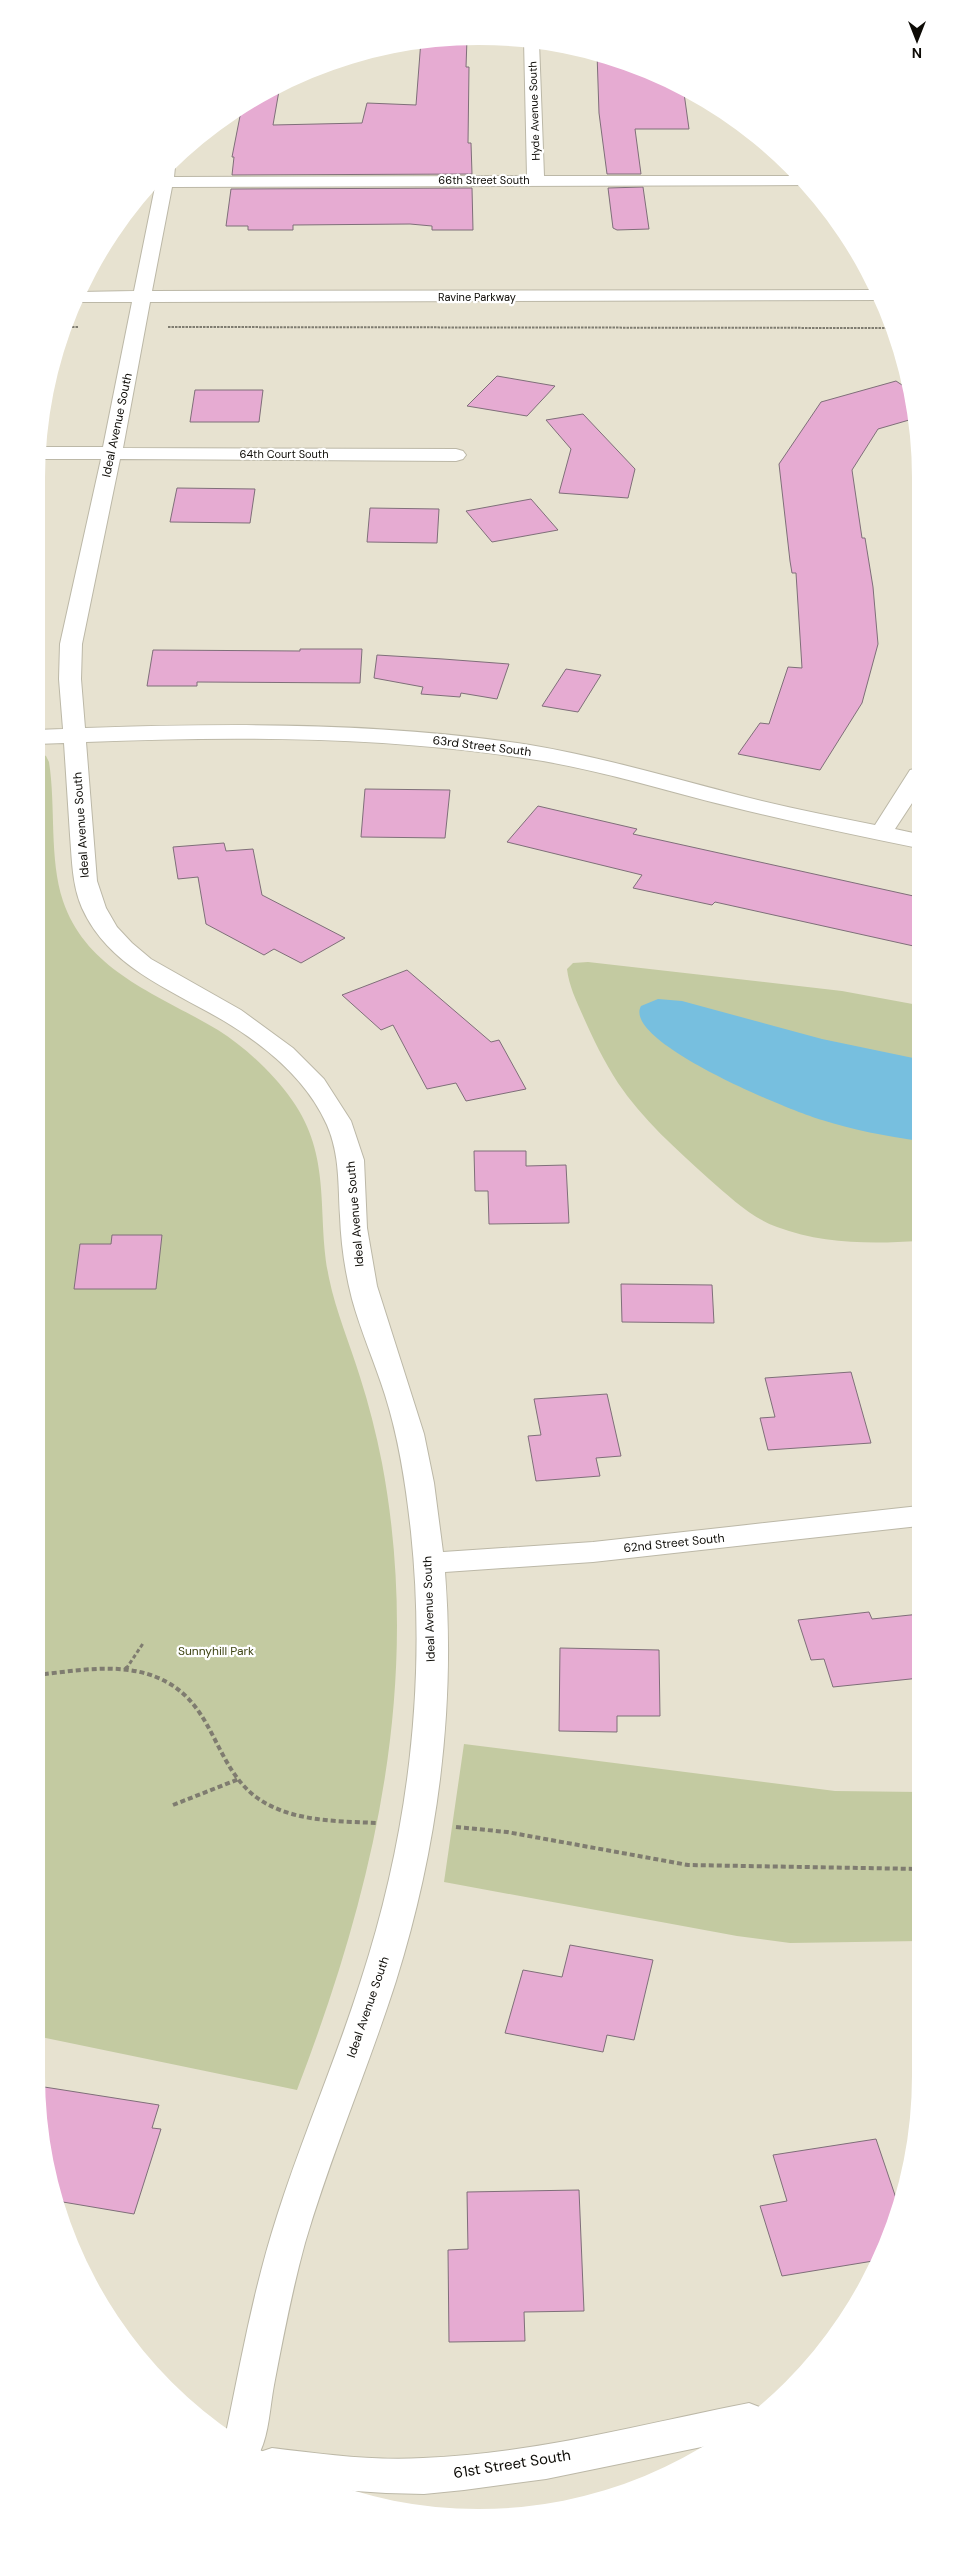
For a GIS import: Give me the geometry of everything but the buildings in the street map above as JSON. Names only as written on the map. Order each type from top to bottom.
[{"type":"street","name":"Hyde Avenue South","points":[[531,49],[536,180]]},
{"type":"street","name":"66th Street South","points":[[167,177],[793,181]]},
{"type":"street","name":"Ideal Avenue South","points":[[161,184],[142,297],[72,639],[70,673],[85,881],[91,903],[103,925],[121,948],[146,968],[230,1014],[281,1050],[323,1098],[344,1138],[352,1168],[354,1235],[358,1259],[370,1311],[407,1422],[417,1476],[428,1563],[432,1625],[428,1718],[419,1803],[406,1877],[380,1978],[308,2176],[288,2238],[269,2318],[244,2440]]},
{"type":"street","name":"Ravine Parkway","points":[[85,298],[871,295]]},
{"type":"street","name":"64th Court South","points":[[46,453],[456,455]]},
{"type":"street","name":"63rd Street South","points":[[45,737],[173,732],[322,733],[455,742],[580,761],[758,807],[912,840]]},
{"type":"street","points":[[881,834],[912,785]]},
{"type":"street","name":"62nd Street South","points":[[428,1563],[593,1552],[912,1517]]},
{"type":"street","name":"61st Street South","points":[[294,2467],[370,2475],[448,2474],[537,2462],[738,2422]]},
{"type":"path","points":[[163,327],[885,328]]},
{"type":"path","points":[[125,1670],[144,1642]]},
{"type":"path","points":[[45,1675],[92,1670],[125,1670],[158,1677],[186,1695],[205,1717],[240,1779],[256,1797],[299,1816],[357,1822]]},
{"type":"path","points":[[173,1805],[240,1779]]},
{"type":"path","points":[[457,1828],[507,1832],[688,1864],[912,1869]]},
{"type":"green space","name":"Sunnyhill Park","points":[[45,756],[49,762],[51,779],[54,850],[59,885],[63,901],[74,925],[89,946],[107,964],[150,993],[218,1030],[249,1053],[285,1090],[305,1122],[313,1143],[318,1165],[325,1255],[329,1278],[339,1316],[366,1398],[382,1463],[393,1544],[397,1625],[394,1704],[384,1782],[369,1860],[349,1937],[325,2013],[297,2090],[45,2038]]},
{"type":"green space","points":[[588,962],[842,991],[912,1004],[912,1241],[847,1242],[794,1233],[758,1218],[733,1199],[660,1134],[618,1083],[599,1050],[573,993],[567,969],[573,963]]},
{"type":"green space","points":[[464,1744],[835,1791],[912,1792],[912,1941],[790,1943],[737,1936],[444,1882]]},
{"type":"water","points":[[658,999],[682,1001],[822,1039],[912,1058],[912,1140],[846,1127],[822,1120],[779,1104],[713,1074],[682,1056],[657,1038],[642,1021],[641,1006]]}]
